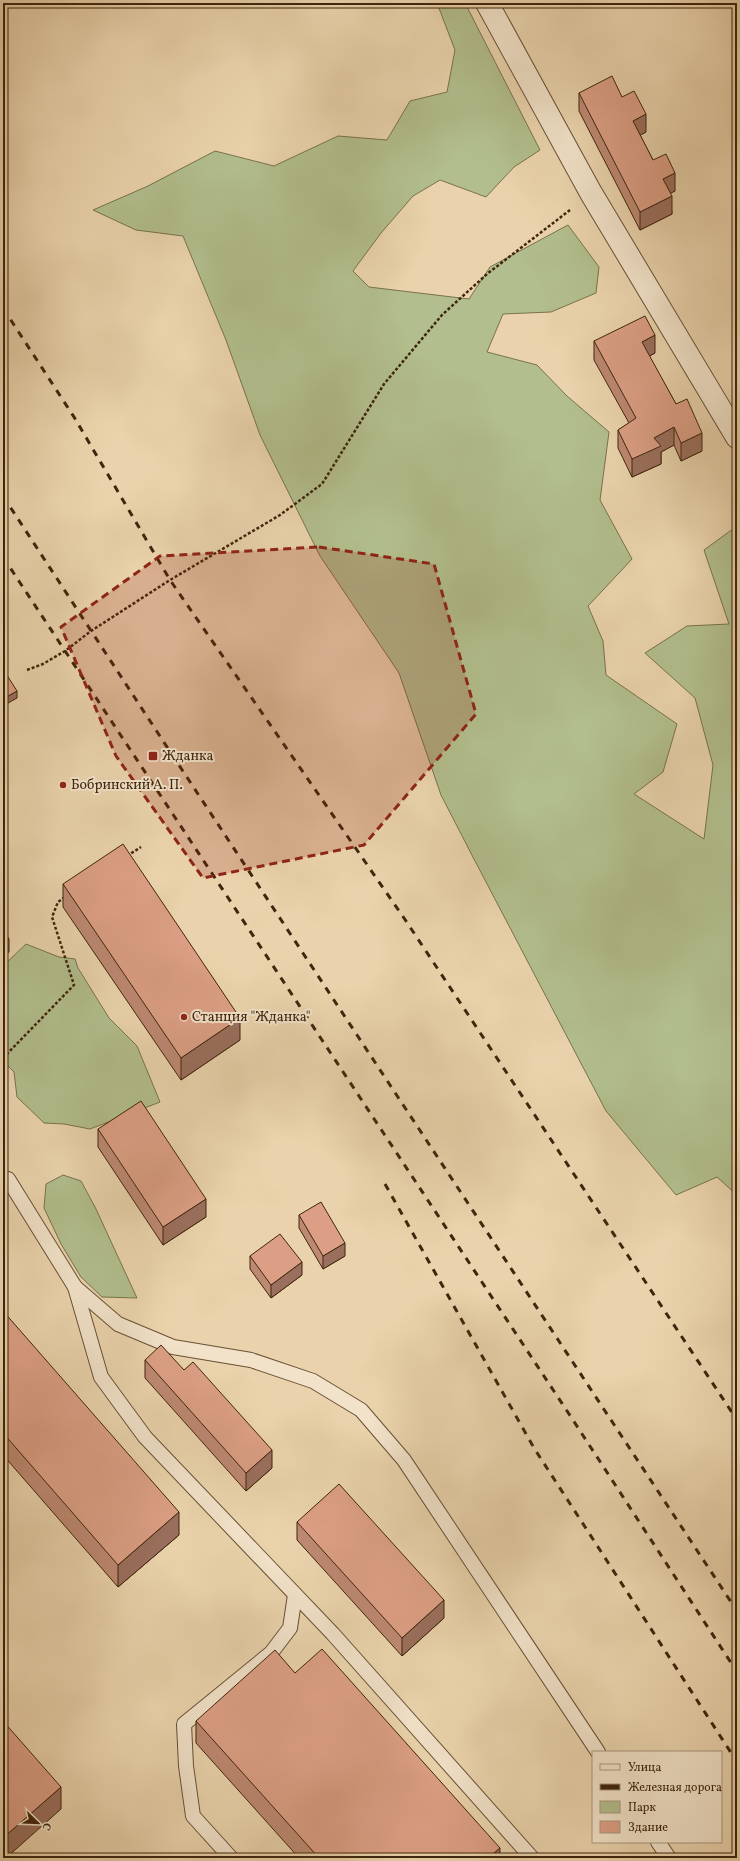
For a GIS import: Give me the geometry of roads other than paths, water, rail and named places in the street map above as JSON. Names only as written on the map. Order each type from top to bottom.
[{"type":"street","points":[[487,3],[591,193],[737,437]]},
{"type":"lane","points":[[8,1179],[75,1287],[101,1377],[145,1437],[332,1634],[532,1858]]},
{"type":"lane","points":[[75,1287],[118,1324],[173,1347],[251,1360],[313,1381],[361,1410],[404,1460],[597,1751]]},
{"type":"lane","points":[[231,1858],[193,1816],[186,1766],[184,1724],[271,1653],[290,1628],[295,1594]]},
{"type":"lane","points":[[659,1843],[669,1858]]},
{"type":"railway","points":[[3,308],[74,417],[170,580],[404,918],[737,1420]]},
{"type":"railway","points":[[3,496],[737,1611]]},
{"type":"railway","points":[[3,557],[571,1417],[737,1672]]},
{"type":"railway","points":[[385,1184],[534,1448],[737,1762]]},
{"type":"place","name":"Жданка","points":[[153,756]]},
{"type":"place","name":"Бобринский А. П.","points":[[63,785]]},
{"type":"place","name":"Станция \"Жданка\"","points":[[184,1017]]}]
